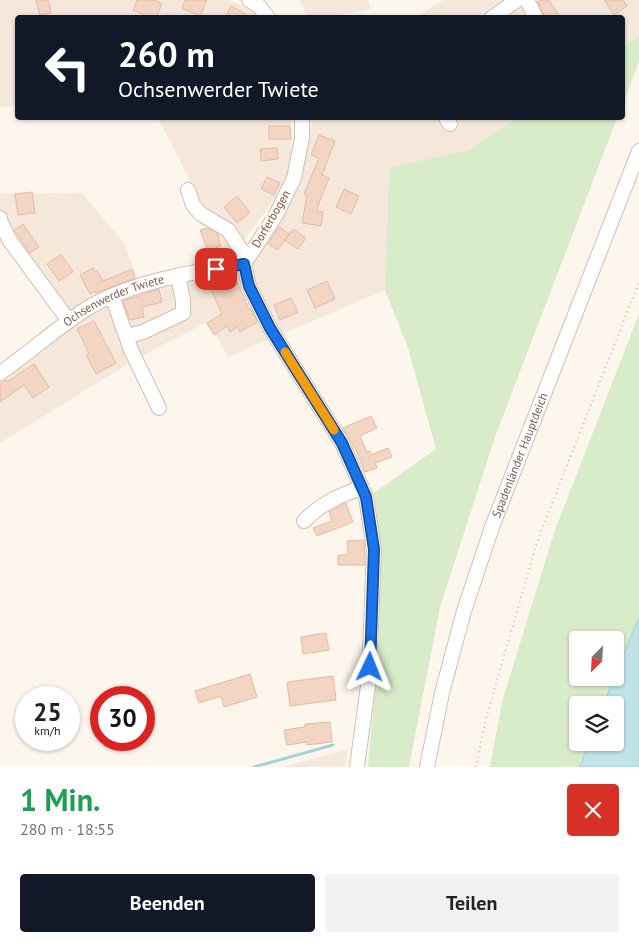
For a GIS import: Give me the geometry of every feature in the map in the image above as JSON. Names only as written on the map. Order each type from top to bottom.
[{"type":"street","points":[[249,0],[259,6],[266,15]]},
{"type":"street","points":[[496,15],[517,0]]},
{"type":"street","points":[[527,0],[534,15]]},
{"type":"street","name":"Dorferbogen","points":[[244,264],[276,214],[294,178],[302,138],[302,120]]},
{"type":"street","name":"Spadenländer Hauptdeich","points":[[427,767],[442,693],[461,620],[492,528],[639,151]]},
{"type":"street","points":[[188,190],[193,205],[202,214],[228,230],[244,254],[244,264],[249,286],[270,328],[342,443],[366,497],[374,549],[370,678],[358,767]]},
{"type":"street","points":[[0,218],[10,241],[69,321]]},
{"type":"street","name":"Ochsenwerder Twiete","points":[[0,373],[84,310],[112,296],[124,291],[202,271],[244,264]]},
{"type":"street","points":[[127,336],[143,332],[183,313],[183,300],[178,277]]},
{"type":"street","points":[[112,296],[131,350],[159,408]]},
{"type":"street","points":[[304,520],[318,508],[342,494],[362,488]]},
{"type":"path","points":[[476,767],[486,718],[537,542],[639,282]]},
{"type":"shaded area","points":[[0,0],[229,0],[256,12],[258,15],[15,15],[15,106],[0,107]]},
{"type":"shaded area","points":[[300,0],[368,0],[371,9],[337,15],[306,15]]},
{"type":"shaded area","points":[[443,0],[639,0],[639,36],[625,46],[625,15],[420,15]]},
{"type":"shaded area","points":[[159,120],[291,120],[291,177],[230,259]]},
{"type":"shaded area","points":[[310,120],[514,120],[469,150],[389,167],[385,290],[228,357],[209,321],[136,359],[0,443],[0,369],[125,296],[244,270],[301,181],[312,126]]},
{"type":"shaded area","points":[[82,193],[124,243],[139,282],[61,318],[0,242],[0,194]]},
{"type":"shaded area","points":[[348,749],[345,767],[287,767],[287,766]]},
{"type":"green space","points":[[639,36],[639,61],[625,99],[625,46]]},
{"type":"green space","points":[[514,120],[616,120],[495,437],[440,607],[409,767],[368,767],[379,647],[380,550],[374,493],[436,449],[408,348],[385,290],[389,167],[469,150]]},
{"type":"green space","points":[[639,314],[639,617],[624,654],[624,631],[569,631],[569,686],[611,686],[607,696],[569,696],[569,751],[585,751],[580,767],[490,767],[502,702],[555,530]]},
{"type":"water","points":[[639,617],[639,767],[580,767],[585,751],[624,751],[624,696],[607,696],[611,686],[624,686],[624,654]]},
{"type":"building","points":[[36,0],[48,0],[51,13],[40,15]]},
{"type":"building","points":[[137,0],[154,0],[162,4],[157,15],[144,15],[133,10]]},
{"type":"building","points":[[185,0],[207,0],[200,15],[182,8]]},
{"type":"building","points":[[549,0],[559,15],[544,15],[538,2]]},
{"type":"building","points":[[604,0],[623,0],[627,6],[614,15]]},
{"type":"building","points":[[231,6],[247,15],[226,15]]},
{"type":"building","points":[[269,126],[290,126],[291,139],[269,139]]},
{"type":"building","points":[[319,135],[335,141],[322,175],[329,178],[316,211],[323,212],[321,226],[302,223],[307,195],[304,194],[319,158],[311,155]]},
{"type":"building","points":[[277,148],[278,159],[261,161],[260,149]]},
{"type":"building","points":[[267,177],[280,183],[274,195],[261,189]]},
{"type":"building","points":[[344,189],[359,196],[351,214],[336,207]]},
{"type":"building","points":[[32,192],[35,213],[18,215],[15,194]]},
{"type":"building","points":[[237,196],[250,212],[237,223],[224,207]]},
{"type":"building","points":[[23,224],[39,247],[30,253],[14,230]]},
{"type":"building","points":[[279,227],[289,234],[278,250],[268,244]]},
{"type":"building","points":[[207,228],[217,233],[221,246],[208,251],[200,230]]},
{"type":"building","points":[[293,229],[306,238],[298,249],[285,240]]},
{"type":"building","points":[[61,254],[73,272],[59,281],[47,264]]},
{"type":"building","points":[[93,268],[103,281],[132,269],[135,278],[90,294],[80,275]]},
{"type":"building","points":[[234,275],[249,310],[251,309],[257,322],[240,332],[237,327],[230,332],[227,326],[214,335],[207,323],[222,314],[209,285]]},
{"type":"building","points":[[327,281],[335,299],[315,308],[307,290]]},
{"type":"building","points":[[159,289],[162,302],[142,307],[144,317],[130,320],[123,301]]},
{"type":"building","points":[[291,298],[298,312],[280,320],[274,305]]},
{"type":"building","points":[[94,321],[116,363],[96,374],[86,355],[89,354],[77,329]]},
{"type":"building","points":[[34,364],[49,387],[33,398],[24,385],[0,402],[0,384],[6,380],[7,382]]},
{"type":"building","points":[[371,416],[377,428],[360,436],[367,452],[370,451],[371,455],[388,448],[392,457],[375,463],[377,468],[365,472],[356,450],[343,428]]},
{"type":"building","points":[[346,503],[353,522],[317,536],[313,528],[332,521],[329,512]]},
{"type":"building","points":[[364,540],[365,565],[338,565],[338,555],[348,555],[347,541]]},
{"type":"building","points":[[326,633],[329,650],[303,654],[301,637]]},
{"type":"building","points":[[250,674],[257,697],[224,707],[221,696],[199,703],[195,691]]},
{"type":"building","points":[[333,676],[336,700],[290,706],[287,682]]},
{"type":"building","points":[[330,722],[332,742],[307,745],[307,742],[287,745],[284,730],[305,727],[305,724]]},
{"type":"waterway","points":[[254,767],[333,745]]},
{"type":"slow traffic","points":[[285,352],[334,430]]},
{"type":"route","points":[[216,269],[244,264],[249,286],[270,328],[342,443],[366,497],[374,549],[370,667]]}]
